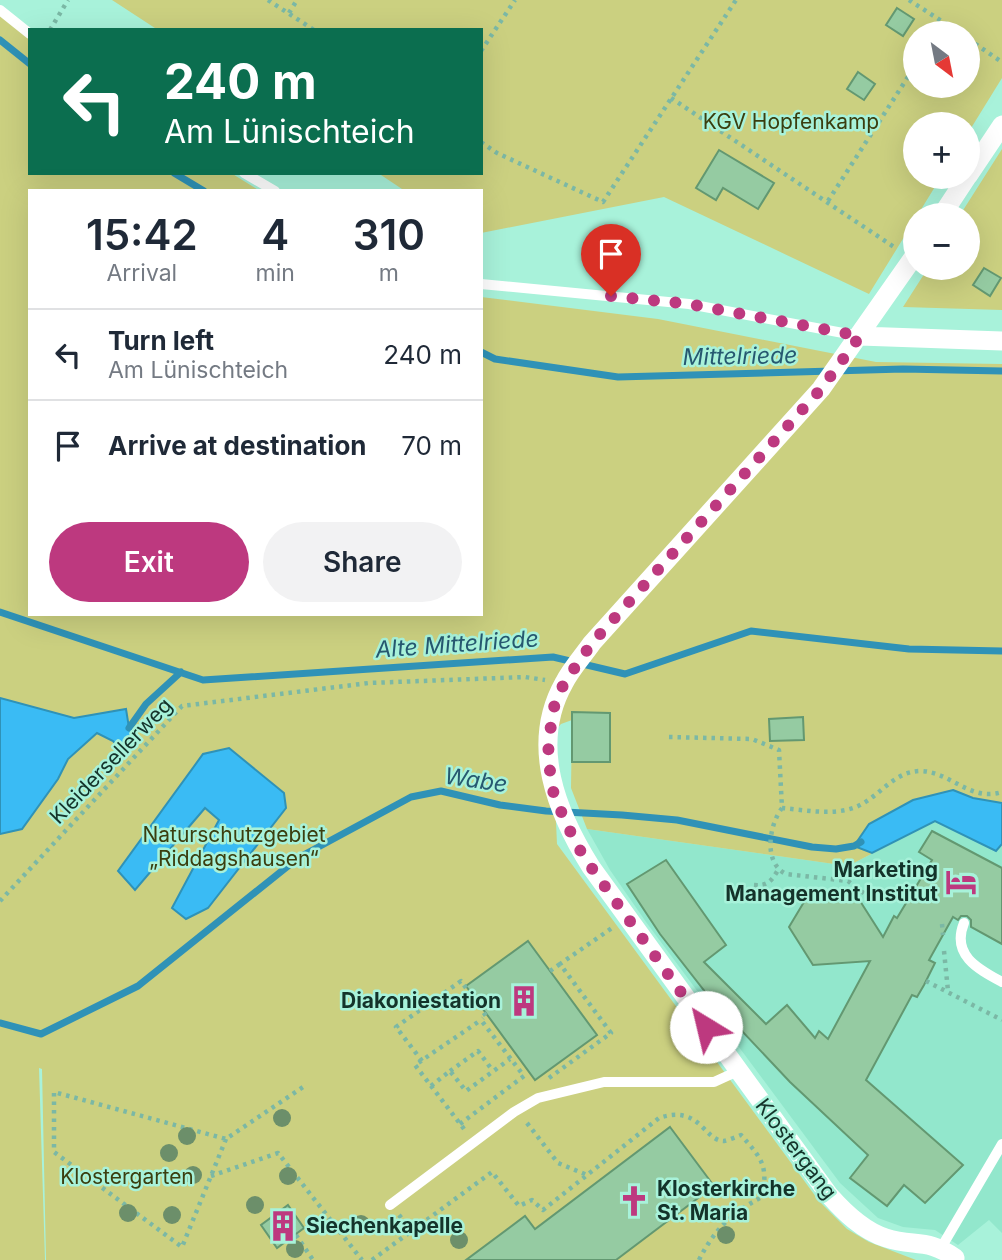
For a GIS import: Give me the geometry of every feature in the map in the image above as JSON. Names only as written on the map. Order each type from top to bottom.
[{"type":"street","points":[[980,158],[1002,125]]},
{"type":"street","name":"Klostergang","points":[[903,273],[821,389],[592,643],[564,683],[554,707],[549,738],[550,777],[564,820],[591,867],[812,1174],[840,1207],[869,1230],[887,1239],[948,1253]]},
{"type":"street","points":[[860,336],[1002,341]]},
{"type":"lane","points":[[0,10],[28,32]]},
{"type":"lane","points":[[247,175],[272,189]]},
{"type":"lane","points":[[483,284],[689,304],[860,336]]},
{"type":"lane","points":[[964,923],[960,936],[965,955],[978,968],[1002,982]]},
{"type":"lane","points":[[390,1205],[519,1109],[538,1098],[604,1082],[714,1082],[738,1071]]},
{"type":"lane","points":[[948,1253],[1002,1144]]},
{"type":"path","points":[[51,28],[68,0]]},
{"type":"path","points":[[268,0],[310,28]]},
{"type":"path","points":[[289,13],[297,0]]},
{"type":"path","points":[[483,48],[515,0]]},
{"type":"path","points":[[483,143],[497,153],[603,202],[736,0]]},
{"type":"path","points":[[909,0],[942,21]]},
{"type":"path","points":[[980,47],[1002,62]]},
{"type":"path","points":[[828,201],[903,85]]},
{"type":"path","points":[[671,98],[903,250]]},
{"type":"path","name":"Kleidersellerweg","points":[[0,901],[182,706],[369,683],[525,677],[564,683]]},
{"type":"path","points":[[669,737],[752,738],[779,750],[782,808],[774,819],[772,862],[778,870],[786,874],[848,881],[870,898]]},
{"type":"path","points":[[782,808],[844,811],[872,798],[893,780],[910,772],[934,774],[980,794],[1002,792]]},
{"type":"path","points":[[754,885],[765,886],[778,870]]},
{"type":"path","points":[[550,971],[627,918]]},
{"type":"path","points":[[942,925],[948,992]]},
{"type":"path","points":[[538,1098],[539,1085],[611,1032],[560,964]]},
{"type":"path","points":[[422,1061],[396,1027],[461,981],[510,1059],[524,1076],[460,1124]]},
{"type":"path","points":[[926,981],[1002,1020]]},
{"type":"path","points":[[474,1143],[415,1066],[485,1017]]},
{"type":"path","points":[[431,1086],[478,1051],[493,1071]]},
{"type":"path","points":[[450,1071],[466,1091],[510,1059]]},
{"type":"path","points":[[226,1139],[54,1092],[54,1152],[182,1247],[226,1139],[306,1085]]},
{"type":"path","points":[[519,1109],[535,1135],[558,1163],[588,1176]]},
{"type":"path","points":[[372,1260],[492,1172],[519,1206],[532,1200],[543,1210],[659,1118],[673,1114],[696,1120],[714,1137],[723,1141],[741,1135],[755,1151],[766,1172],[763,1197]]},
{"type":"path","points":[[211,1176],[278,1153],[362,1260]]},
{"type":"path","points":[[699,1260],[710,1239],[737,1210],[812,1174]]},
{"type":"path","points":[[296,1236],[313,1260]]},
{"type":"shaded area","points":[[935,821],[995,851],[1002,844],[1002,1233],[989,1220],[958,1245],[935,1230],[903,1227],[878,1218],[840,1183],[646,922],[610,870],[587,829],[848,866]]},
{"type":"green space","name":"KGV Hopfenkamp","points":[[112,0],[1002,0],[1002,78],[980,114],[903,112],[903,189],[934,189],[925,203],[903,203],[903,239],[869,294],[664,197],[483,233],[483,189],[402,189],[381,175],[483,175],[483,28],[155,28]]},
{"type":"green space","name":"Naturschutzgebiet „Riddagshausen“","points":[[0,13],[28,37],[28,175],[234,175],[257,189],[28,189],[28,616],[483,616],[483,297],[658,319],[876,362],[1002,364],[1002,844],[996,851],[935,821],[848,866],[587,829],[571,788],[572,720],[561,724],[552,734],[557,844],[819,1201],[847,1229],[869,1242],[916,1260],[46,1260],[42,1069],[39,1068],[45,1260],[0,1260]]},
{"type":"green space","points":[[1002,149],[1002,310],[903,307],[920,280],[980,280],[980,203],[968,203],[977,189],[980,189],[980,184]]},
{"type":"water","points":[[0,698],[74,718],[126,709],[129,728],[134,736],[121,750],[113,741],[97,733],[68,759],[58,779],[22,829],[0,834]]},
{"type":"water","points":[[229,748],[284,793],[286,808],[208,908],[186,919],[172,908],[219,820],[205,808],[135,890],[118,871],[203,754]]},
{"type":"water","points":[[953,790],[973,798],[1002,803],[1002,844],[996,851],[935,821],[872,853],[854,846],[869,824],[913,800]]},
{"type":"building","points":[[897,8],[914,19],[903,21],[903,36],[886,25]]},
{"type":"building","points":[[858,72],[875,84],[864,100],[847,89]]},
{"type":"building","points":[[719,150],[774,183],[758,209],[723,188],[716,200],[696,188]]},
{"type":"building","points":[[984,268],[1001,278],[990,296],[973,285],[976,280],[980,280]]},
{"type":"building","points":[[572,712],[610,713],[610,762],[572,762]]},
{"type":"building","points":[[803,717],[804,740],[770,741],[769,719]]},
{"type":"building","points":[[932,831],[1002,868],[1002,944],[971,927],[971,920],[967,916],[961,916],[958,920],[953,917],[929,960],[935,963],[924,985],[917,997],[912,995],[866,1080],[963,1165],[925,1203],[904,1185],[887,1206],[850,1178],[868,1155],[790,1082],[742,1031],[738,1034],[660,934],[627,884],[666,860],[726,945],[704,962],[766,1024],[787,1005],[815,1038],[819,1031],[828,1039],[870,961],[813,965],[789,927],[810,892],[853,890],[883,937],[932,860],[919,852]]},
{"type":"building","name":"Diakoniestation","points":[[528,941],[597,1035],[535,1080],[466,986]]},
{"type":"building","name":"Klosterkirche St. Maria","points":[[670,1127],[714,1186],[616,1260],[466,1260],[525,1216],[535,1229]]},
{"type":"building","name":"Siechenkapelle","points":[[288,1205],[304,1228],[277,1248],[261,1225]]},
{"type":"waterway","name":"Mittelriede","points":[[0,40],[28,62]]},
{"type":"waterway","name":"Mittelriede","points":[[177,175],[201,189]]},
{"type":"waterway","name":"Mittelriede","points":[[483,353],[495,359],[618,377],[903,369],[1002,371]]},
{"type":"waterway","name":"Alte Mittelriede","points":[[0,612],[203,680],[553,657],[625,674],[751,631],[909,649],[1002,651]]},
{"type":"waterway","points":[[129,728],[146,704],[181,672]]},
{"type":"waterway","name":"Wabe","points":[[0,1023],[41,1034],[138,986],[298,858],[411,797],[441,791],[500,805],[546,811],[677,820],[812,847],[836,849],[861,842]]},
{"type":"place","name":"Marketing Management Institut","points":[[961,882]]},
{"type":"place","name":"Diakoniestation","points":[[524,1001]]},
{"type":"place","name":"Klosterkirche St. Maria","points":[[634,1201]]},
{"type":"place","name":"Siechenkapelle","points":[[283,1226]]},
{"type":"route","points":[[611,296],[689,304],[860,336],[821,389],[592,643],[564,683],[554,707],[548,758],[554,796],[564,820],[591,867],[706,1027]]},
{"type":"park label","name":"Klostergarten","points":[[127,1177]]}]
